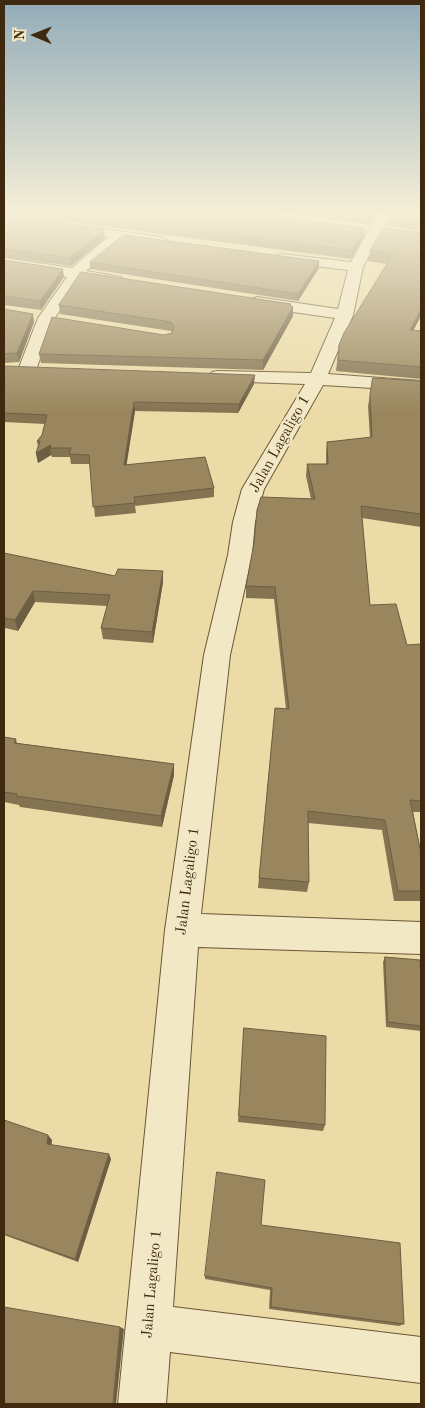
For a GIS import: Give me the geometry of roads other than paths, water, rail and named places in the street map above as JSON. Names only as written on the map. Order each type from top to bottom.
[{"type":"street","points":[[47,371],[19,370],[38,316],[66,292],[72,281]]},
{"type":"street","points":[[118,281],[133,283]]},
{"type":"street","name":"Jalan Lagaligo 1","points":[[142,1404],[182,930],[217,655],[240,555],[244,522],[253,490],[317,379],[345,315],[353,281]]},
{"type":"street","points":[[239,299],[345,315]]},
{"type":"street","points":[[38,316],[64,321]]},
{"type":"street","points":[[197,375],[317,379],[421,386]]},
{"type":"street","points":[[182,930],[421,938]]},
{"type":"street","points":[[148,1327],[421,1360]]}]
